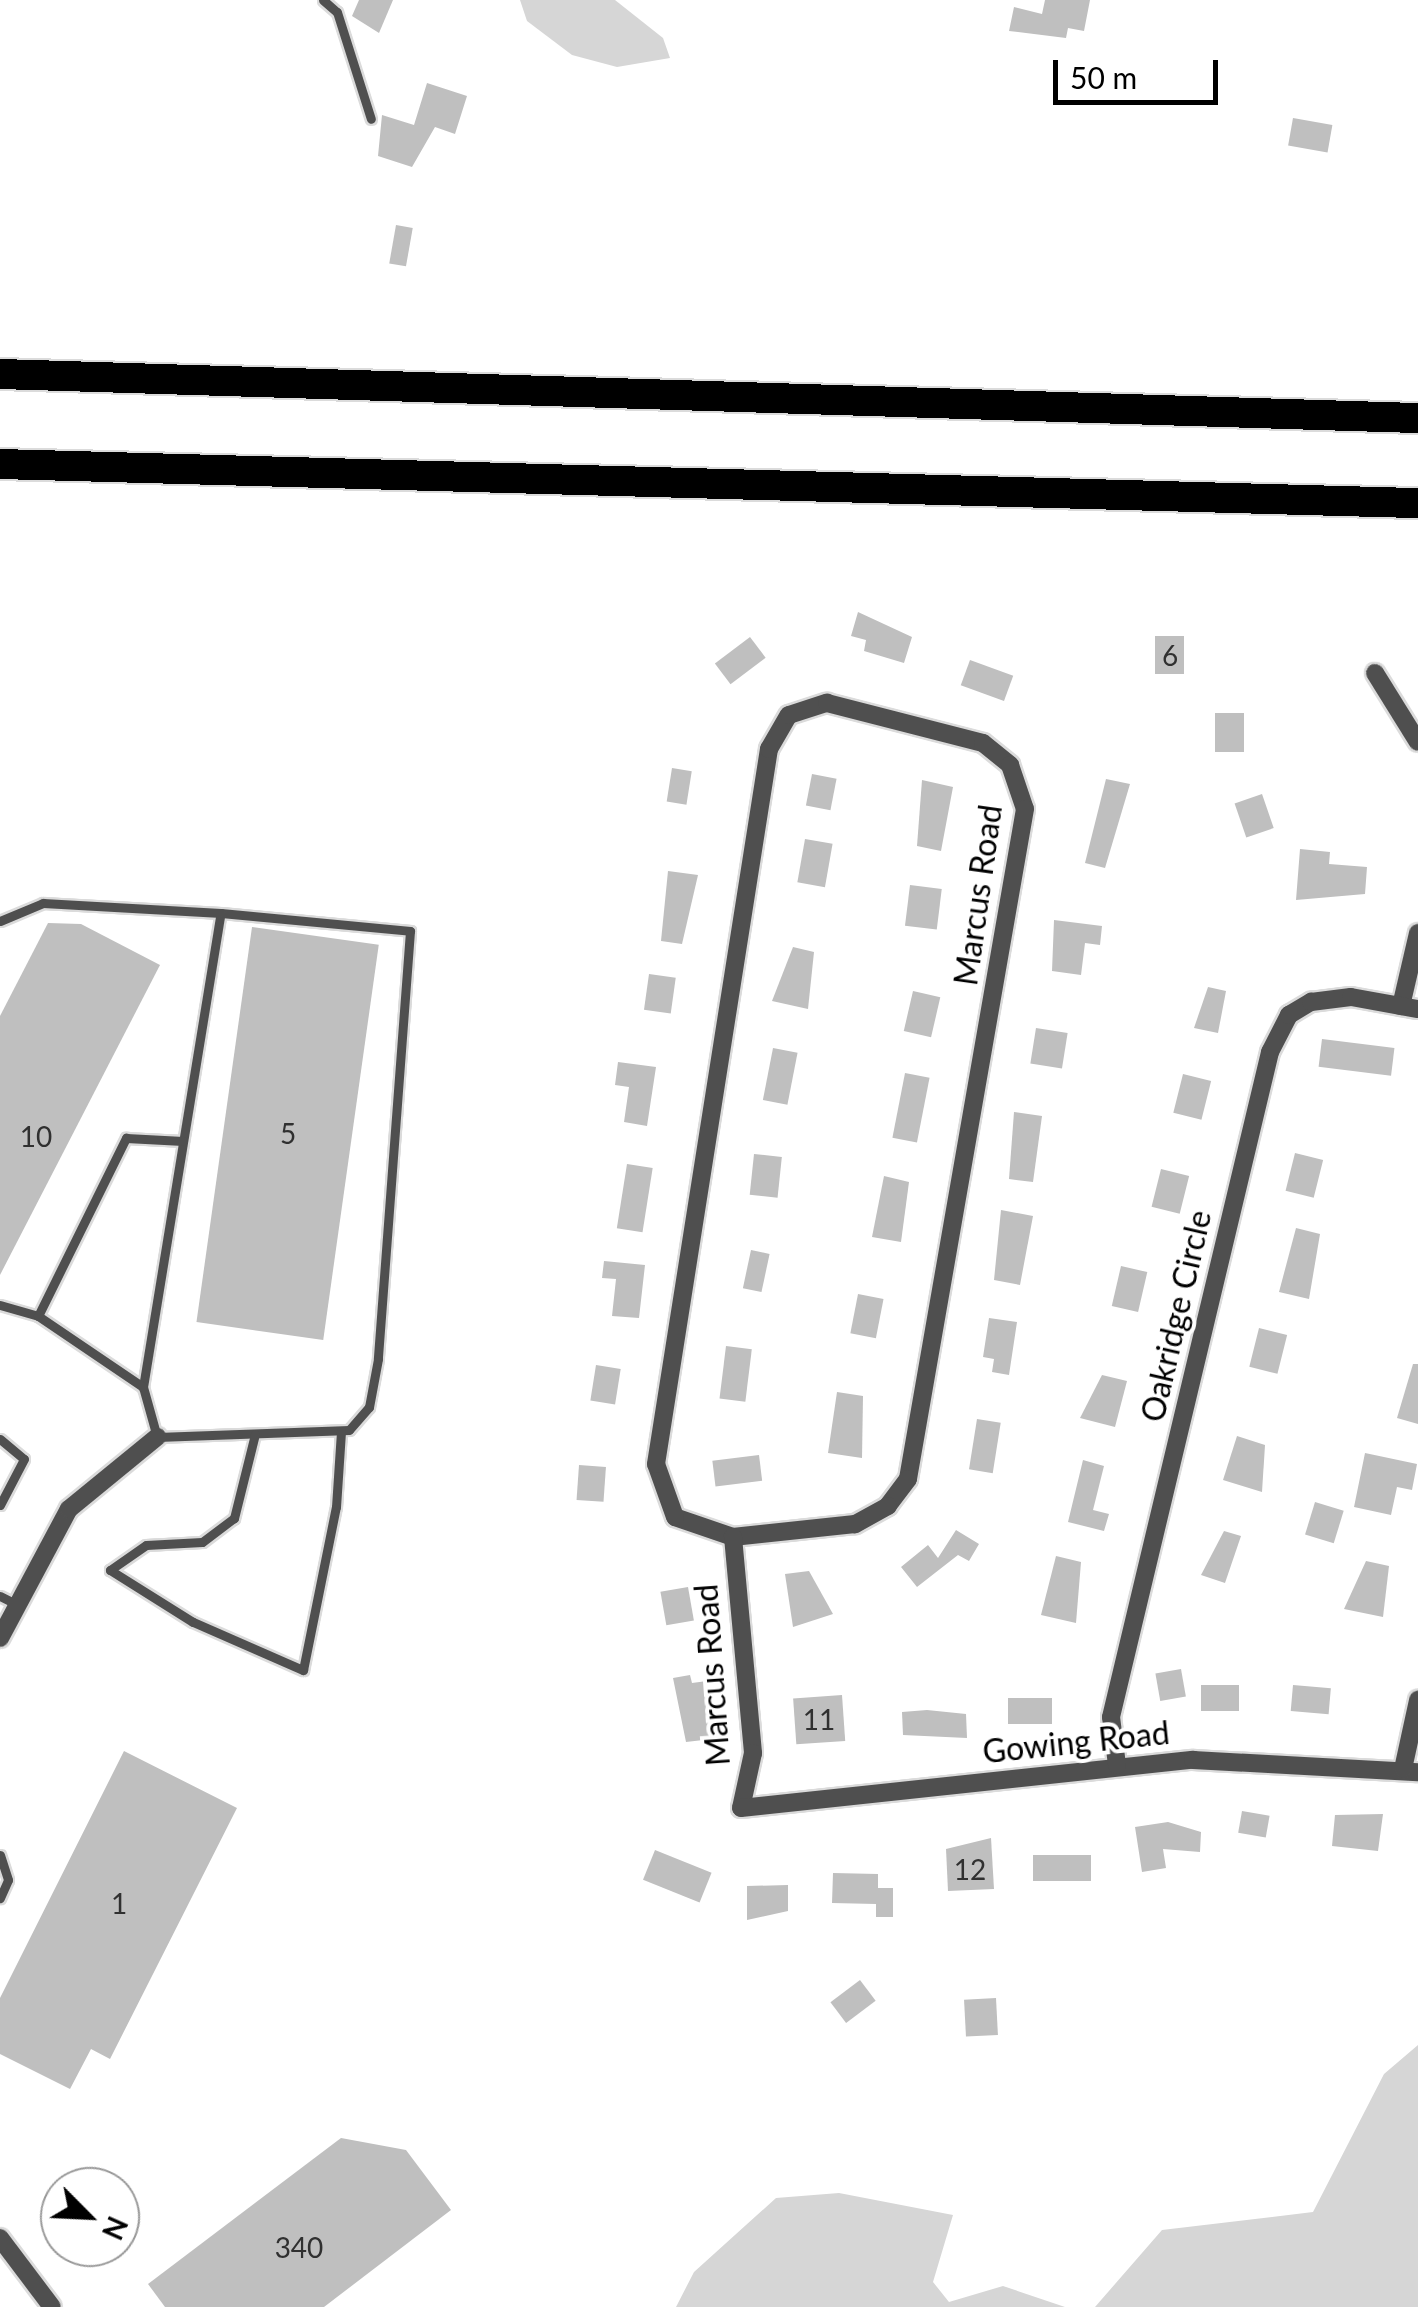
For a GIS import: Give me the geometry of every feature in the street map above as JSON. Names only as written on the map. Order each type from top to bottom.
[{"type":"highway","points":[[0,374],[1418,418]]},
{"type":"highway","points":[[0,464],[1418,503]]},
{"type":"street","points":[[1375,673],[1418,742]]},
{"type":"street","name":"Marcus Road","points":[[827,702],[993,749],[1017,775],[1024,821],[908,1479],[872,1518],[734,1537],[675,1518],[656,1464],[769,749],[789,714],[827,702]]},
{"type":"street","points":[[1410,1008],[1418,933]]},
{"type":"street","name":"Oakridge Circle","points":[[1117,1765],[1111,1717],[1270,1052],[1290,1015],[1311,1002],[1410,1008]]},
{"type":"street","points":[[0,1638],[70,1509],[158,1437]]},
{"type":"street","name":"Marcus Road","points":[[734,1537],[753,1753],[741,1808]]},
{"type":"street","points":[[1410,1770],[1418,1700]]},
{"type":"street","name":"Gowing Road","points":[[741,1808],[1117,1765],[1410,1770]]},
{"type":"street","points":[[0,2238],[52,2307]]},
{"type":"lane","points":[[323,0],[337,12],[372,119]]},
{"type":"lane","points":[[337,12],[340,0]]},
{"type":"lane","points":[[0,921],[43,903],[221,913],[410,931],[378,1359],[370,1407],[341,1431],[158,1437],[144,1387],[221,913]]},
{"type":"lane","points":[[38,1316],[126,1138],[183,1142]]},
{"type":"lane","points":[[0,1305],[38,1316],[144,1387]]},
{"type":"lane","points":[[255,1434],[234,1518],[202,1542],[146,1545],[110,1570],[193,1622],[303,1670],[336,1507],[341,1431]]},
{"type":"lane","points":[[0,1439],[24,1459],[0,1505]]},
{"type":"lane","points":[[0,1596],[18,1604]]},
{"type":"lane","points":[[0,1855],[8,1880],[0,1898]]},
{"type":"shaded area","points":[[520,0],[615,0],[663,38],[670,58],[617,67],[572,55],[527,21]]},
{"type":"shaded area","points":[[1418,2045],[1418,2307],[1095,2307],[1162,2230],[1313,2212],[1384,2074]]},
{"type":"shaded area","points":[[839,2193],[953,2215],[933,2282],[949,2302],[1003,2286],[1065,2307],[676,2307],[694,2272],[776,2198]]},
{"type":"building","points":[[359,0],[393,0],[379,33],[352,16]]},
{"type":"building","points":[[1045,0],[1090,0],[1084,31],[1068,28],[1066,38],[1009,31],[1014,7],[1042,14]]},
{"type":"building","points":[[427,83],[467,96],[455,134],[435,127],[412,167],[378,156],[382,115],[414,125]]},
{"type":"building","points":[[1293,118],[1332,125],[1328,153],[1288,146]]},
{"type":"building","points":[[396,225],[413,228],[406,266],[389,263]]},
{"type":"building","points":[[858,612],[912,637],[904,663],[864,651],[866,640],[851,636]]},
{"type":"building","points":[[1155,636],[1184,636],[1184,674],[1155,674]]},
{"type":"building","points":[[750,637],[766,658],[731,684],[715,663]]},
{"type":"building","points":[[970,660],[1013,676],[1004,701],[961,685]]},
{"type":"building","points":[[1215,713],[1244,713],[1244,752],[1215,752]]},
{"type":"building","points":[[672,768],[692,771],[686,805],[667,802]]},
{"type":"building","points":[[812,774],[837,779],[830,810],[806,805]]},
{"type":"building","points":[[1106,779],[1130,784],[1105,868],[1085,863]]},
{"type":"building","points":[[922,780],[953,787],[941,851],[917,846]]},
{"type":"building","points":[[1262,794],[1274,828],[1246,837],[1235,803]]},
{"type":"building","points":[[805,839],[833,844],[825,887],[797,882]]},
{"type":"building","points":[[1300,849],[1330,852],[1329,864],[1367,867],[1365,894],[1296,900]]},
{"type":"building","points":[[668,871],[698,875],[682,944],[661,941]]},
{"type":"building","points":[[910,885],[942,889],[937,930],[905,926]]},
{"type":"building","points":[[1054,920],[1102,926],[1100,945],[1085,943],[1081,975],[1052,971]]},
{"type":"building","points":[[48,923],[81,924],[160,965],[0,1275],[0,1016]]},
{"type":"building","points":[[252,927],[379,945],[323,1340],[196,1322]]},
{"type":"building","points":[[793,947],[814,952],[808,1009],[772,1001]]},
{"type":"building","points":[[649,974],[676,978],[671,1013],[644,1010]]},
{"type":"building","points":[[1208,987],[1226,991],[1218,1033],[1194,1028]]},
{"type":"building","points":[[913,991],[940,997],[931,1037],[904,1031]]},
{"type":"building","points":[[1036,1028],[1068,1033],[1062,1069],[1030,1064]]},
{"type":"building","points":[[1322,1039],[1394,1048],[1391,1076],[1319,1067]]},
{"type":"building","points":[[773,1048],[798,1053],[787,1105],[763,1100]]},
{"type":"building","points":[[618,1062],[656,1067],[647,1126],[624,1122],[629,1087],[615,1085]]},
{"type":"building","points":[[905,1073],[930,1078],[917,1143],[892,1138]]},
{"type":"building","points":[[1183,1074],[1211,1081],[1201,1120],[1173,1113]]},
{"type":"building","points":[[1014,1112],[1042,1116],[1033,1182],[1009,1179]]},
{"type":"building","points":[[1295,1153],[1323,1160],[1314,1198],[1286,1191]]},
{"type":"building","points":[[754,1154],[782,1157],[778,1198],[750,1195]]},
{"type":"building","points":[[627,1164],[653,1168],[643,1232],[617,1228]]},
{"type":"building","points":[[1161,1169],[1189,1176],[1180,1214],[1152,1207]]},
{"type":"building","points":[[884,1176],[909,1182],[901,1242],[872,1237]]},
{"type":"building","points":[[1001,1210],[1033,1216],[1020,1285],[994,1280]]},
{"type":"building","points":[[1296,1228],[1320,1234],[1309,1299],[1279,1292]]},
{"type":"building","points":[[751,1250],[770,1254],[761,1292],[743,1288]]},
{"type":"building","points":[[604,1261],[645,1265],[639,1318],[612,1316],[616,1279],[602,1278]]},
{"type":"building","points":[[1121,1266],[1147,1272],[1138,1312],[1112,1306]]},
{"type":"building","points":[[858,1294],[884,1299],[876,1338],[850,1333]]},
{"type":"building","points":[[989,1318],[1017,1322],[1009,1375],[992,1372],[994,1359],[983,1357]]},
{"type":"building","points":[[1259,1328],[1287,1335],[1277,1374],[1249,1367]]},
{"type":"building","points":[[726,1346],[752,1349],[745,1402],[720,1399]]},
{"type":"building","points":[[1413,1364],[1418,1364],[1418,1424],[1397,1418]]},
{"type":"building","points":[[596,1365],[621,1369],[615,1404],[590,1401]]},
{"type":"building","points":[[1102,1375],[1127,1381],[1115,1427],[1080,1418]]},
{"type":"building","points":[[837,1392],[863,1396],[862,1458],[828,1453]]},
{"type":"building","points":[[977,1419],[1001,1423],[993,1473],[969,1469]]},
{"type":"building","points":[[1237,1436],[1265,1445],[1262,1492],[1223,1480]]},
{"type":"building","points":[[1365,1453],[1417,1464],[1412,1490],[1397,1487],[1391,1515],[1354,1507]]},
{"type":"building","points":[[759,1455],[762,1481],[716,1487],[712,1461]]},
{"type":"building","points":[[1083,1460],[1104,1466],[1093,1510],[1109,1514],[1104,1531],[1068,1522]]},
{"type":"building","points":[[579,1465],[606,1467],[603,1502],[577,1500]]},
{"type":"building","points":[[1315,1502],[1344,1511],[1334,1543],[1305,1535]]},
{"type":"building","points":[[956,1530],[979,1544],[969,1561],[958,1555],[917,1587],[901,1567],[928,1545],[938,1558]]},
{"type":"building","points":[[1224,1531],[1241,1536],[1225,1583],[1201,1575]]},
{"type":"building","points":[[1056,1556],[1081,1562],[1076,1623],[1041,1615]]},
{"type":"building","points":[[1366,1561],[1389,1566],[1383,1617],[1344,1609]]},
{"type":"building","points":[[809,1571],[833,1614],[793,1627],[785,1574]]},
{"type":"building","points":[[688,1587],[694,1620],[666,1625],[660,1592]]},
{"type":"building","points":[[1181,1669],[1186,1697],[1160,1701],[1155,1674]]},
{"type":"building","points":[[690,1675],[692,1683],[707,1681],[715,1723],[712,1739],[686,1742],[673,1678]]},
{"type":"building","points":[[1201,1685],[1239,1685],[1239,1711],[1201,1711]]},
{"type":"building","points":[[1293,1685],[1331,1688],[1329,1714],[1291,1711]]},
{"type":"building","points":[[842,1695],[845,1741],[796,1744],[793,1698]]},
{"type":"building","points":[[1008,1698],[1052,1698],[1052,1724],[1008,1724]]},
{"type":"building","points":[[902,1712],[966,1714],[967,1738],[903,1735]]},
{"type":"building","points":[[124,1751],[237,1808],[110,2059],[91,2049],[70,2089],[0,2054],[0,1998]]},
{"type":"building","points":[[1242,1811],[1270,1816],[1266,1838],[1238,1833]]},
{"type":"building","points":[[1383,1814],[1378,1851],[1332,1846],[1335,1815]]},
{"type":"building","points":[[1168,1822],[1201,1832],[1200,1852],[1163,1849],[1166,1868],[1142,1872],[1135,1827]]},
{"type":"building","points":[[991,1838],[994,1889],[948,1891],[946,1849]]},
{"type":"building","points":[[655,1850],[712,1873],[700,1903],[643,1880]]},
{"type":"building","points":[[1033,1855],[1091,1855],[1091,1881],[1033,1881]]},
{"type":"building","points":[[833,1873],[878,1874],[878,1888],[893,1888],[893,1917],[876,1917],[876,1904],[832,1903]]},
{"type":"building","points":[[788,1885],[788,1911],[747,1920],[747,1886]]},
{"type":"building","points":[[860,1980],[876,2001],[846,2023],[830,2002]]},
{"type":"building","points":[[996,1998],[998,2035],[966,2037],[964,2000]]},
{"type":"building","points":[[341,2138],[406,2150],[451,2210],[324,2307],[165,2307],[148,2284]]}]
